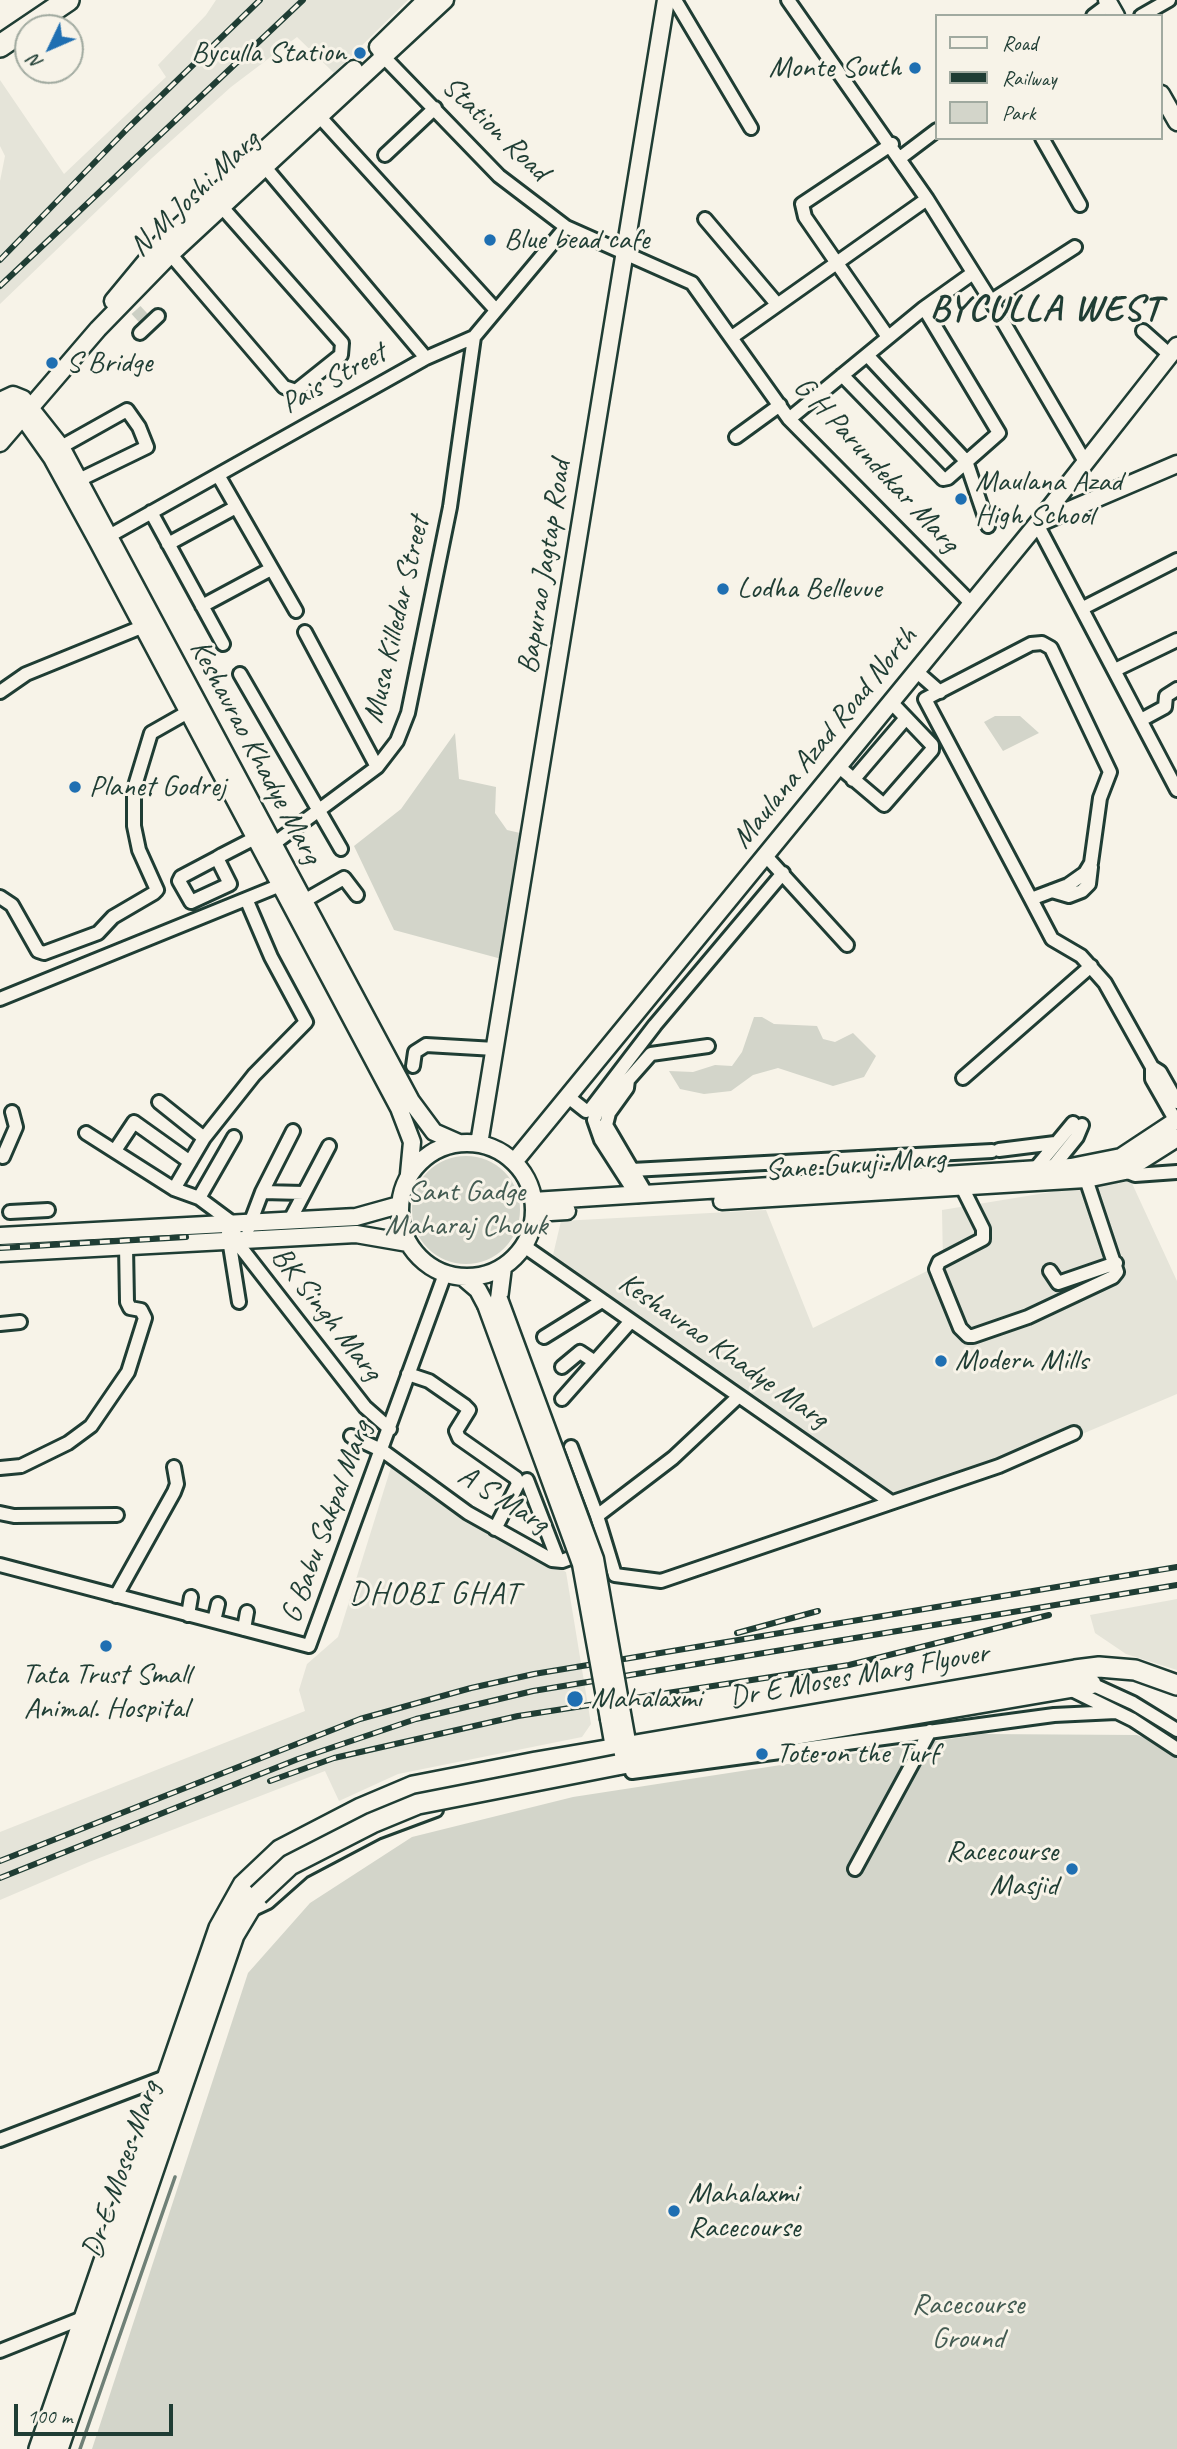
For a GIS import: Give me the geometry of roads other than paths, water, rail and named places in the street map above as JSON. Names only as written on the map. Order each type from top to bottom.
[{"type":"highway","points":[[0,29],[42,0]]},
{"type":"highway","points":[[0,46],[68,0]]},
{"type":"main road","name":"N M Joshi Marg","points":[[201,217],[221,206],[260,161],[319,116],[426,0]]},
{"type":"main road","name":"N M Joshi Marg","points":[[0,424],[128,301],[166,248],[380,52],[445,0]]},
{"type":"main road","name":"Bapurao Jagtap Road","points":[[479,1144],[666,0]]},
{"type":"main road","points":[[1163,98],[1177,122]]},
{"type":"main road","name":"Maulana Azad Road North","points":[[514,1162],[972,604],[1173,351]]},
{"type":"main road","name":"N M Joshi Marg","points":[[0,443],[15,407]]},
{"type":"main road","name":"Keshavrao Khadye Marg","points":[[15,407],[61,447],[79,480],[103,539]]},
{"type":"main road","name":"Keshavrao Khadye Marg","points":[[15,407],[52,458],[103,539],[263,845],[411,1101],[434,1132],[459,1143]]},
{"type":"main road","points":[[1037,524],[1177,464]]},
{"type":"main road","name":"Keshavrao Khadye Marg","points":[[298,905],[399,1108],[412,1142],[409,1174]]},
{"type":"main road","points":[[1123,1164],[1177,1121]]},
{"type":"main road","points":[[1123,1164],[1177,1138]]},
{"type":"main road","points":[[459,1143],[479,1144],[495,1149],[514,1162],[526,1178],[534,1207],[524,1246],[503,1267],[484,1275],[464,1278],[445,1274],[422,1261],[408,1243],[401,1224],[399,1205],[409,1174],[422,1159],[439,1148],[459,1143]]},
{"type":"main road","name":"Sane Guruji Marg","points":[[920,1183],[962,1186],[1084,1172],[1123,1164]]},
{"type":"main road","name":"Sane Guruji Marg","points":[[534,1207],[642,1196],[775,1193],[920,1183],[1035,1169],[1084,1172]]},
{"type":"main road","name":"Sane Guruji Marg","points":[[534,1207],[719,1194]]},
{"type":"main road","points":[[0,1253],[126,1246],[237,1232],[282,1221],[356,1217],[399,1205]]},
{"type":"main road","points":[[322,1219],[324,1236]]},
{"type":"main road","points":[[275,1238],[282,1221]]},
{"type":"main road","points":[[0,1236],[237,1232],[275,1238],[356,1234],[408,1243]]},
{"type":"main road","points":[[492,1302],[503,1267]]},
{"type":"main road","points":[[464,1278],[492,1302],[595,1559],[622,1755]]},
{"type":"main road","name":"Dr E Moses Marg Flyover","points":[[168,2076],[219,1928],[243,1885],[280,1850],[360,1808],[413,1786],[622,1755],[1061,1680],[1099,1667],[1135,1670],[1176,1685]]},
{"type":"main road","name":"Dr E Moses Marg Flyover","points":[[1061,1680],[1091,1684]]},
{"type":"main road","name":"Dr E Moses Marg Flyover","points":[[252,1903],[290,1865],[372,1823],[418,1804],[622,1755]]},
{"type":"main road","name":"Dr E Moses Marg","points":[[58,2449],[234,1935],[252,1903]]},
{"type":"main road","name":"Dr E Moses Marg","points":[[38,2449],[168,2076]]},
{"type":"street","points":[[675,0],[751,128]]},
{"type":"street","points":[[788,0],[927,199],[991,300],[1084,460]]},
{"type":"street","points":[[1145,14],[1168,0]]},
{"type":"street","name":"Station Road","points":[[380,52],[499,176],[566,227],[624,252]]},
{"type":"street","points":[[385,155],[435,108]]},
{"type":"street","points":[[319,116],[495,309]]},
{"type":"street","points":[[900,158],[936,131]]},
{"type":"street","points":[[1043,140],[1080,205]]},
{"type":"street","points":[[888,337],[805,217],[802,204],[891,144]]},
{"type":"street","points":[[260,161],[426,358]]},
{"type":"street","points":[[732,337],[927,199]]},
{"type":"street","points":[[166,248],[290,390],[296,391],[341,355],[342,344],[221,206]]},
{"type":"street","points":[[705,219],[777,304]]},
{"type":"street","name":"Pais Street","points":[[103,539],[426,358],[474,337],[566,227]]},
{"type":"street","points":[[991,300],[1074,247]]},
{"type":"street","name":"G H Parundekar Marg","points":[[624,252],[692,283],[789,419],[972,604]]},
{"type":"street","points":[[789,419],[924,308],[972,273]]},
{"type":"street","points":[[842,375],[943,479],[996,437],[998,429],[924,308]]},
{"type":"street","points":[[1143,331],[1173,351]]},
{"type":"street","name":"Musa Killedar Street","points":[[217,858],[263,845],[319,813],[377,767],[397,741],[408,713],[450,507],[474,337]]},
{"type":"street","points":[[867,355],[966,461],[988,526]]},
{"type":"street","points":[[736,437],[780,405]]},
{"type":"street","points":[[61,447],[127,410],[139,427],[147,447],[79,480]]},
{"type":"street","points":[[218,475],[296,611]]},
{"type":"street","points":[[168,544],[236,507]]},
{"type":"street","points":[[151,512],[223,643]]},
{"type":"street","points":[[1037,524],[1176,787]]},
{"type":"street","points":[[1083,608],[1177,560]]},
{"type":"street","points":[[202,606],[271,569]]},
{"type":"street","points":[[0,692],[26,674],[148,625]]},
{"type":"street","points":[[304,632],[377,767]]},
{"type":"street","points":[[1115,670],[1177,640]]},
{"type":"street","points":[[925,699],[1031,644],[1042,643],[1051,648],[1110,772],[1100,798],[1091,863],[1086,873],[1031,899]]},
{"type":"street","points":[[240,674],[341,849]]},
{"type":"street","points":[[912,676],[940,692]]},
{"type":"street","points":[[912,676],[1052,939],[1081,956],[1105,983],[1152,1067],[1160,1072],[1177,1102]]},
{"type":"street","points":[[1141,720],[1165,707],[1166,696],[1177,689]]},
{"type":"street","points":[[838,766],[879,803],[887,804],[932,747],[891,702]]},
{"type":"street","points":[[0,897],[12,905],[38,951],[44,953],[98,933],[113,917],[154,893],[157,890],[139,850],[134,827],[134,789],[151,733],[193,709]]},
{"type":"street","points":[[853,780],[906,718]]},
{"type":"street","points":[[765,855],[847,945]]},
{"type":"street","points":[[567,1096],[589,1111],[655,1025],[783,873]]},
{"type":"street","points":[[298,905],[344,878],[357,895]]},
{"type":"street","points":[[0,999],[286,883]]},
{"type":"street","points":[[174,1189],[204,1138],[254,1075],[306,1022],[271,957],[247,901]]},
{"type":"street","points":[[687,950],[705,966]]},
{"type":"street","points":[[962,1078],[1091,966]]},
{"type":"street","points":[[642,1004],[665,1014]]},
{"type":"street","points":[[642,1004],[655,1025]]},
{"type":"street","points":[[413,1066],[415,1052],[426,1045],[495,1049]]},
{"type":"street","points":[[642,1196],[632,1170],[606,1125],[609,1113],[626,1088],[628,1080],[651,1054],[708,1046]]},
{"type":"street","points":[[1152,1067],[1152,1079],[1177,1121]]},
{"type":"street","points":[[628,1080],[620,1083],[599,1107],[594,1120],[601,1140],[642,1196]]},
{"type":"street","points":[[159,1102],[204,1138]]},
{"type":"street","points":[[1,1160],[16,1127],[12,1112]]},
{"type":"street","points":[[116,1150],[135,1122],[190,1161]]},
{"type":"street","points":[[1035,1169],[1055,1143],[1077,1124],[1077,1136],[1052,1168]]},
{"type":"street","points":[[239,1302],[237,1232],[262,1192],[293,1131]]},
{"type":"street","name":"BK Singh Marg","points":[[86,1133],[174,1189],[198,1198],[237,1232],[365,1407],[390,1429]]},
{"type":"street","points":[[198,1198],[234,1136]]},
{"type":"street","points":[[632,1170],[916,1155],[1055,1143]]},
{"type":"street","points":[[282,1221],[304,1193],[328,1146]]},
{"type":"street","points":[[916,1155],[920,1183]]},
{"type":"street","name":"Sane Guruji Marg","points":[[1123,1164],[1135,1175],[1177,1172]]},
{"type":"street","points":[[711,1166],[719,1194]]},
{"type":"street","points":[[962,1186],[983,1229],[983,1239],[939,1262],[936,1269],[960,1328],[968,1336],[1028,1317],[1113,1277],[1117,1272],[1084,1172]]},
{"type":"street","points":[[262,1192],[304,1193]]},
{"type":"street","points":[[10,1212],[44,1210],[43,1234]]},
{"type":"street","points":[[0,1468],[21,1466],[68,1443],[91,1426],[128,1372],[145,1318],[141,1310],[130,1308],[127,1302],[126,1246]]},
{"type":"street","name":"Keshavrao Khadye Marg","points":[[524,1246],[891,1502]]},
{"type":"street","points":[[1050,1271],[1058,1283],[1116,1263]]},
{"type":"street","name":"G Babu Sakpal Marg","points":[[0,1565],[309,1646],[383,1451],[445,1274]]},
{"type":"street","points":[[544,1337],[602,1301]]},
{"type":"street","points":[[562,1399],[631,1321]]},
{"type":"street","points":[[0,1324],[20,1322]]},
{"type":"street","points":[[562,1367],[580,1352],[595,1362]]},
{"type":"street","points":[[408,1374],[429,1381],[465,1406],[468,1410],[456,1431],[459,1438],[516,1478],[517,1484],[495,1529]]},
{"type":"street","points":[[597,1516],[673,1458],[740,1396]]},
{"type":"street","points":[[571,1447],[597,1516],[615,1575],[660,1581],[999,1466],[1074,1433]]},
{"type":"street","name":"A S Marg","points":[[351,1436],[383,1451],[495,1529],[558,1560],[605,1546]]},
{"type":"street","points":[[116,1596],[174,1492],[177,1484],[174,1467]]},
{"type":"street","points":[[527,1480],[558,1560]]},
{"type":"street","points":[[0,1513],[14,1516],[117,1515]]},
{"type":"street","points":[[188,1615],[191,1597]]},
{"type":"street","points":[[214,1621],[218,1604]]},
{"type":"street","points":[[244,1629],[247,1612]]},
{"type":"street","points":[[1061,1680],[1133,1720],[1177,1749]]},
{"type":"street","points":[[1091,1684],[1133,1703],[1177,1731]]},
{"type":"street","points":[[252,1903],[268,1902],[298,1873],[377,1832],[422,1813],[624,1773],[1054,1715],[1116,1712]]},
{"type":"street","points":[[855,1869],[930,1731]]},
{"type":"street","points":[[0,2140],[168,2076]]},
{"type":"street","points":[[0,2351],[85,2317]]},
{"type":"waterway","points":[[80,2449],[175,2177]]},
{"type":"tunnel","points":[[136,310],[147,322]]},
{"type":"railway","points":[[0,260],[128,128],[260,0]]},
{"type":"railway","points":[[0,286],[303,0]]},
{"type":"railway","points":[[0,1248],[186,1237]]},
{"type":"railway","points":[[0,1861],[360,1719],[471,1688],[534,1674],[1177,1567]]},
{"type":"railway","points":[[0,1878],[298,1759],[416,1719],[533,1691],[1177,1585]]},
{"type":"railway","points":[[737,1633],[818,1611]]},
{"type":"railway","points":[[270,1781],[334,1758],[518,1716],[849,1665],[1049,1615]]},
{"type":"place","name":"Byculla Station","points":[[360,53]]},
{"type":"place","name":"Monte South","points":[[915,68]]},
{"type":"place","name":"Blue bead cafe","points":[[490,240]]},
{"type":"place","name":"S Bridge","points":[[52,363]]},
{"type":"place","name":"Maulana Azad High School","points":[[961,499]]},
{"type":"place","name":"Lodha Bellevue","points":[[723,589]]},
{"type":"place","name":"Planet Godrej","points":[[75,787]]},
{"type":"place","name":"Modern Mills","points":[[941,1361]]},
{"type":"place","name":"Tata Trust Small Animal. Hospital","points":[[106,1646]]},
{"type":"place","name":"Mahalaxmi","points":[[575,1699]]},
{"type":"place","name":"Tote on the Turf","points":[[762,1754]]},
{"type":"place","name":"Racecourse Masjid","points":[[1072,1869]]},
{"type":"place","name":"Mahalaxmi Racecourse","points":[[674,2211]]},
{"type":"district","name":"BYCULLA WEST","points":[[1046,310]]},
{"type":"district","name":"DHOBI GHAT","points":[[435,1595]]},
{"type":"park label","name":"Sant Gadge Maharaj Chowk","points":[[466,1209]]},
{"type":"park label","name":"Racecourse Ground","points":[[968,2322]]}]
